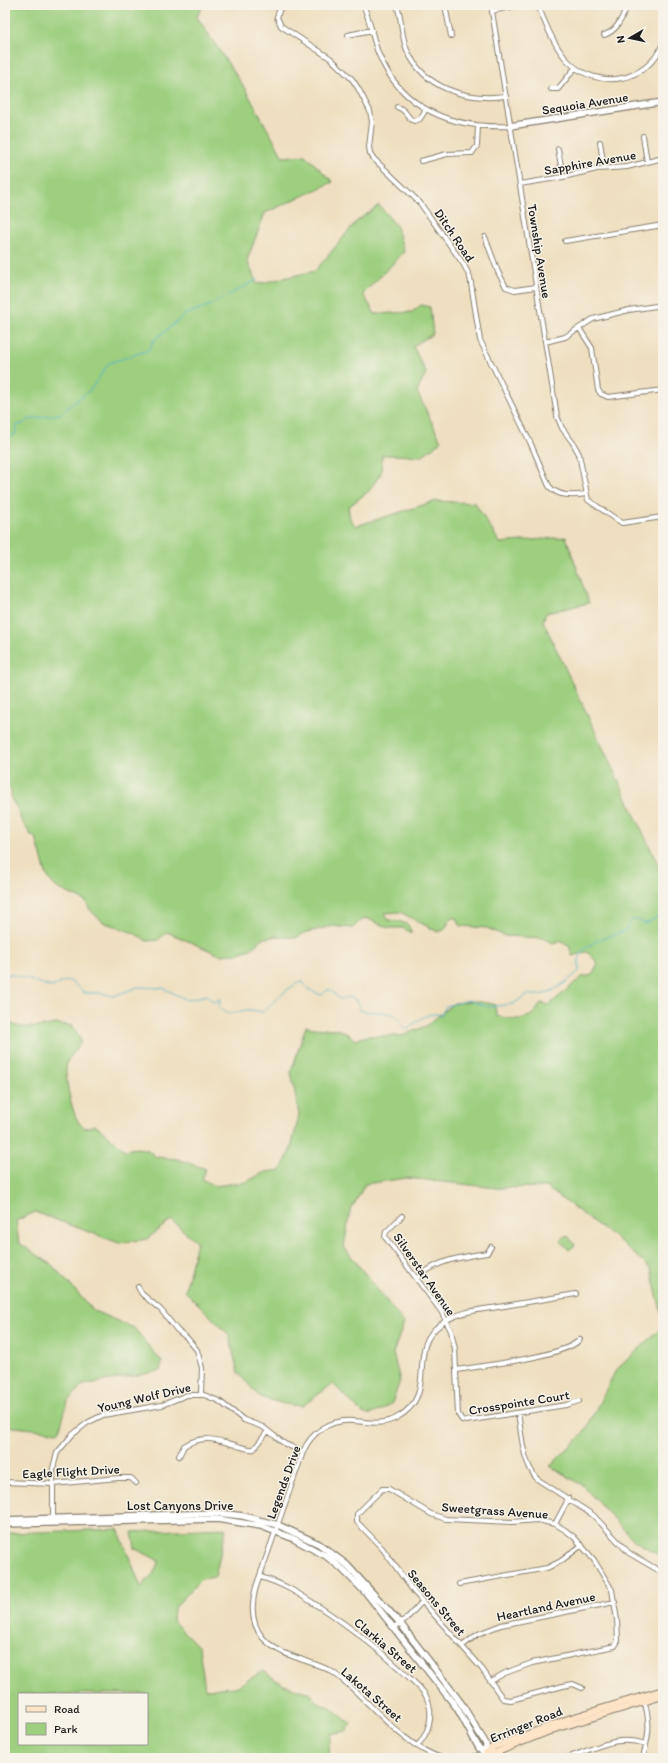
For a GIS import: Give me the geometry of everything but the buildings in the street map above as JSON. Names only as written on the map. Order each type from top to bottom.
[{"type":"main road","name":"Erringer Road","points":[[644,1699],[663,1690]]},
{"type":"main road","name":"Erringer Road","points":[[486,1755],[493,1747],[571,1718],[644,1699],[663,1696]]},
{"type":"street","name":"Ditch Road","points":[[281,5],[277,17],[281,26],[330,58],[352,79],[370,111],[372,122],[370,153],[374,159],[420,202],[464,264],[470,277],[480,340],[530,442],[549,486],[552,490],[561,494],[586,494]]},
{"type":"street","points":[[363,5],[379,54],[390,76],[406,94],[426,110],[448,120],[478,126],[510,126]]},
{"type":"street","points":[[397,5],[406,49],[420,69],[432,80],[442,87],[463,95],[484,98],[506,96]]},
{"type":"street","points":[[445,5],[451,36]]},
{"type":"street","name":"Township Avenue","points":[[491,5],[557,416],[562,428],[579,454],[586,494]]},
{"type":"street","points":[[492,10],[520,5]]},
{"type":"street","points":[[538,5],[560,51],[575,68],[597,79],[622,79],[633,75],[645,68],[654,59],[662,49],[663,43]]},
{"type":"street","points":[[604,35],[612,33],[617,27],[628,5]]},
{"type":"street","points":[[348,35],[372,30]]},
{"type":"street","points":[[551,89],[558,89],[575,68]]},
{"type":"street","name":"Sequoia Avenue","points":[[510,126],[663,102]]},
{"type":"street","points":[[397,107],[404,110],[414,121],[420,119],[426,110]]},
{"type":"street","points":[[421,160],[447,154],[472,153],[477,146],[478,126]]},
{"type":"street","points":[[643,136],[647,162]]},
{"type":"street","points":[[600,142],[604,168]]},
{"type":"street","points":[[558,149],[562,177]]},
{"type":"street","name":"Sapphire Avenue","points":[[520,184],[562,177],[588,170],[627,167],[663,158]]},
{"type":"street","points":[[565,241],[663,225]]},
{"type":"street","points":[[485,237],[498,272],[506,287],[515,290],[536,287]]},
{"type":"street","points":[[544,342],[565,337],[588,322],[605,316],[663,305]]},
{"type":"street","points":[[579,328],[592,348],[598,390],[601,394],[608,397],[663,390]]},
{"type":"street","points":[[586,494],[589,502],[619,523],[663,517]]},
{"type":"street","name":"Silverstar Avenue","points":[[402,1216],[385,1234],[386,1240],[417,1278],[446,1320],[454,1340],[457,1370],[458,1414],[462,1420]]},
{"type":"street","points":[[417,1278],[425,1271],[442,1262],[487,1253],[491,1247]]},
{"type":"street","points":[[138,1287],[142,1294],[161,1310],[177,1330],[187,1338],[197,1350],[202,1368],[201,1394]]},
{"type":"street","points":[[446,1320],[462,1313],[576,1294]]},
{"type":"street","name":"Legends Drive","points":[[253,1619],[251,1607],[253,1597],[302,1452],[314,1434],[329,1425],[345,1421],[380,1423],[389,1421],[404,1413],[411,1406],[420,1391],[423,1374],[422,1357],[426,1342],[434,1329],[446,1320]]},
{"type":"street","points":[[457,1370],[557,1352],[577,1343],[580,1339]]},
{"type":"street","name":"Young Wolf Drive","points":[[53,1520],[55,1460],[61,1446],[72,1435],[95,1419],[111,1413],[162,1406],[187,1395],[201,1394],[219,1400],[237,1416],[268,1430],[285,1444],[302,1452]]},
{"type":"street","name":"Crosspointe Court","points":[[462,1420],[466,1421],[518,1413],[566,1405],[579,1401]]},
{"type":"street","points":[[518,1413],[526,1458],[532,1472],[543,1484],[569,1498],[603,1524],[629,1554],[663,1573]]},
{"type":"street","points":[[179,1456],[184,1446],[202,1438],[216,1439],[251,1450],[256,1447],[268,1430]]},
{"type":"street","name":"Eagle Flight Drive","points":[[5,1482],[53,1484],[131,1478],[136,1483]]},
{"type":"street","name":"Sweetgrass Avenue","points":[[356,1515],[380,1490],[386,1488],[431,1514],[446,1519],[512,1522],[537,1520],[555,1524]]},
{"type":"street","points":[[492,1681],[505,1673],[532,1664],[613,1648],[618,1641],[615,1602],[609,1584],[594,1560],[582,1545],[574,1537],[555,1524],[569,1498]]},
{"type":"street","name":"Lost Canyons Drive","points":[[5,1524],[53,1520],[218,1513],[243,1516],[278,1524],[319,1544],[347,1565],[400,1623],[472,1720],[486,1744],[486,1755]]},
{"type":"street","name":"Seasons Street","points":[[356,1515],[358,1525],[382,1548],[422,1602],[492,1681],[506,1701],[573,1684],[582,1688]]},
{"type":"street","name":"Lost Canyons Drive","points":[[5,1520],[217,1519],[261,1526],[292,1538],[309,1547],[341,1568],[367,1594],[457,1708],[479,1748],[486,1755]]},
{"type":"street","points":[[459,1584],[546,1568],[562,1561],[582,1545]]},
{"type":"street","name":"Clarkia Street","points":[[260,1577],[293,1590],[352,1628],[376,1647],[421,1689],[428,1703],[430,1719],[426,1734],[416,1746]]},
{"type":"street","points":[[394,1627],[422,1602]]},
{"type":"street","name":"Heartland Avenue","points":[[462,1646],[478,1634],[501,1625],[615,1602]]},
{"type":"street","name":"Lakota Street","points":[[253,1619],[259,1632],[268,1644],[336,1674],[416,1746],[442,1758]]},
{"type":"street","points":[[643,1758],[650,1723],[644,1699]]},
{"type":"street","points":[[566,1758],[616,1740],[631,1740],[646,1744]]},
{"type":"street","points":[[469,1758],[486,1755]]},
{"type":"green space","points":[[5,5],[203,5],[197,17],[244,87],[283,157],[305,155],[333,182],[265,213],[247,260],[257,284],[315,271],[357,221],[379,205],[397,227],[404,252],[363,294],[375,314],[412,312],[421,305],[430,307],[433,334],[413,346],[426,373],[417,392],[441,441],[422,456],[382,455],[381,473],[369,491],[348,507],[350,519],[356,526],[436,501],[475,503],[500,543],[566,537],[589,603],[546,613],[543,621],[663,875],[663,1321],[651,1269],[622,1243],[546,1187],[497,1188],[407,1178],[365,1184],[350,1212],[344,1247],[404,1323],[393,1353],[400,1381],[392,1403],[382,1410],[368,1415],[362,1413],[333,1384],[302,1406],[284,1404],[260,1397],[238,1373],[229,1335],[185,1291],[197,1242],[171,1220],[147,1239],[119,1243],[35,1212],[16,1221],[19,1243],[51,1264],[94,1311],[134,1328],[162,1362],[160,1371],[83,1385],[68,1401],[59,1432],[5,1426],[5,1021],[20,1027],[38,1027],[57,1024],[72,1026],[81,1040],[67,1063],[66,1075],[71,1102],[79,1123],[85,1128],[95,1125],[125,1150],[137,1148],[148,1150],[156,1157],[177,1159],[206,1169],[202,1179],[214,1186],[246,1182],[265,1172],[281,1170],[291,1149],[299,1115],[291,1072],[306,1026],[343,1031],[355,1040],[367,1036],[401,1036],[426,1026],[454,1003],[474,1001],[494,1004],[497,1016],[517,1019],[528,1017],[541,1003],[549,1005],[582,977],[592,975],[598,963],[587,952],[572,956],[569,945],[559,941],[553,943],[542,938],[505,936],[487,928],[461,926],[457,919],[452,917],[444,930],[438,932],[400,912],[385,913],[388,920],[399,921],[408,925],[412,933],[403,928],[388,928],[366,918],[360,921],[353,928],[333,926],[304,933],[296,938],[276,936],[262,939],[251,949],[235,954],[220,955],[167,932],[158,940],[147,941],[134,933],[103,922],[90,910],[85,901],[57,888],[50,881],[46,873],[36,838],[31,835],[21,820],[17,808],[12,801],[11,790],[5,781]]},
{"type":"green space","points":[[567,1235],[575,1245],[569,1250],[560,1240]]},
{"type":"green space","points":[[663,1327],[663,1557],[635,1541],[582,1485],[550,1466],[584,1433],[616,1370]]},
{"type":"green space","points":[[226,1528],[215,1577],[201,1579],[174,1608],[173,1621],[199,1647],[205,1689],[236,1687],[263,1671],[284,1685],[310,1693],[319,1704],[330,1707],[351,1724],[346,1731],[330,1734],[329,1758],[5,1758],[5,1535],[11,1533],[118,1529],[141,1587],[153,1574],[159,1561],[135,1548],[132,1532]]},
{"type":"waterway","points":[[5,438],[15,435],[17,425],[23,424],[27,420],[60,414],[91,389],[109,363],[149,350],[153,341],[186,314],[211,305],[258,279]]},
{"type":"waterway","points":[[5,976],[10,974],[52,987],[70,981],[85,993],[101,993],[114,996],[138,987],[163,988],[187,1000],[207,995],[213,1002],[221,999],[218,1008],[230,1013],[249,1010],[263,1012],[288,989],[303,982],[308,989],[322,995],[327,990],[331,990],[339,999],[350,997],[355,999],[361,1011],[391,1013],[398,1018],[404,1028],[408,1029],[419,1020],[427,1016],[432,1014],[441,1015],[446,1006],[468,1000],[487,1007],[513,1004],[528,994],[535,995],[549,992],[562,985],[579,971],[579,960],[582,951],[596,941],[625,931],[632,920],[636,919],[645,924],[663,914]]}]
